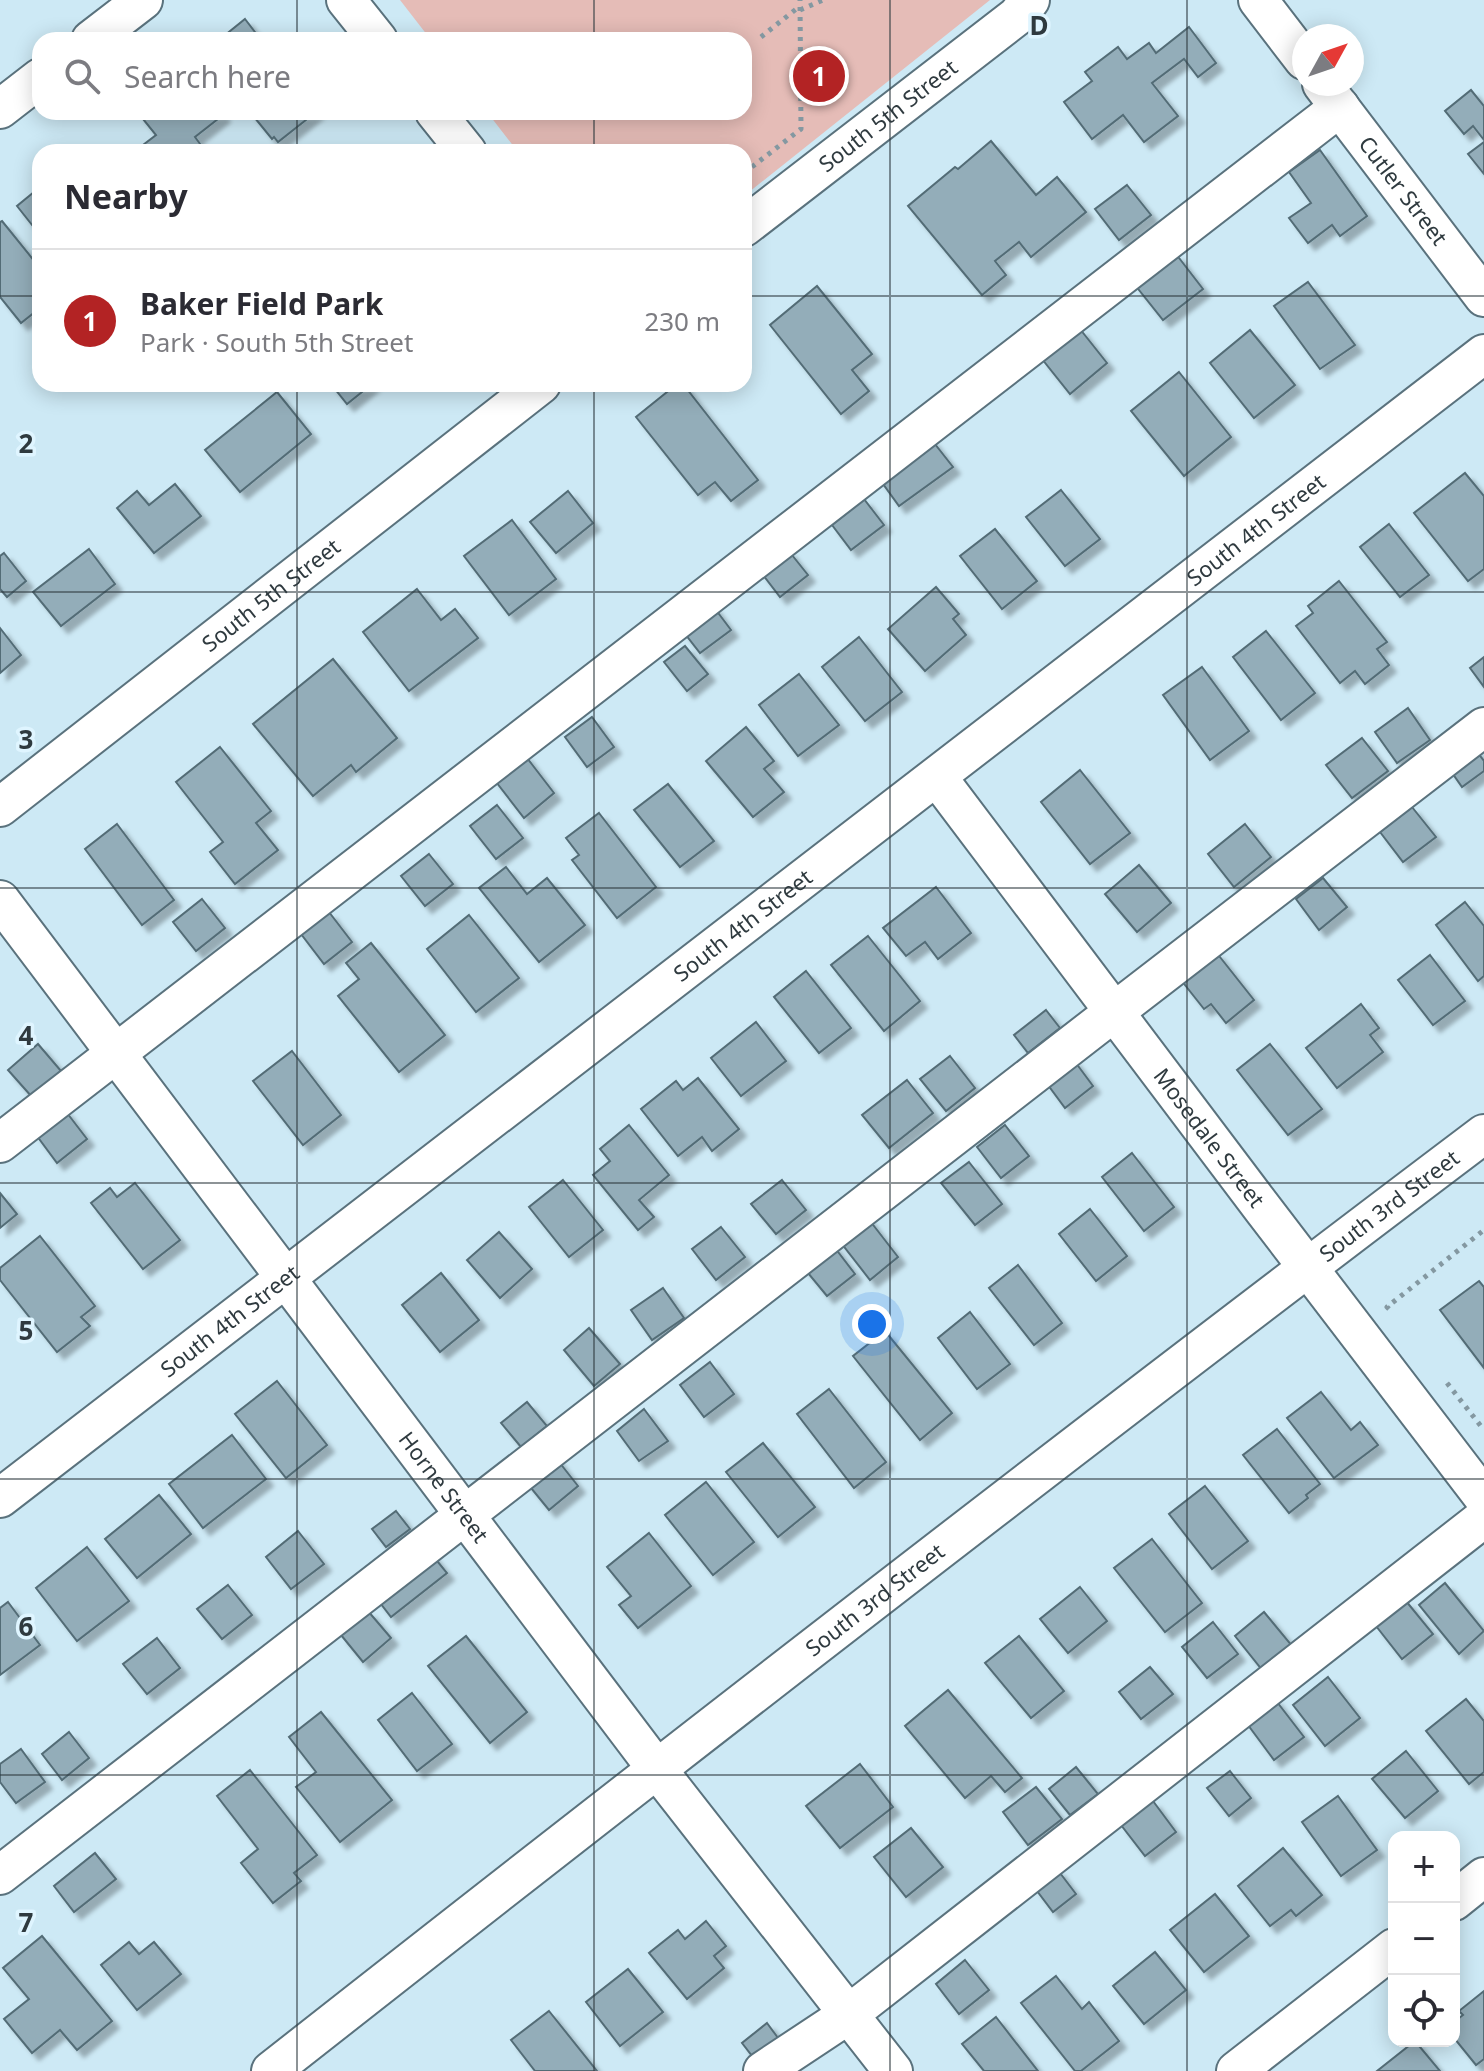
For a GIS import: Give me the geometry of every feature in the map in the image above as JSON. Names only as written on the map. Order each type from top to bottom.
[{"type":"street","points":[[101,32],[143,0]]},
{"type":"street","points":[[346,0],[372,32]]},
{"type":"street","name":"South 5th Street","points":[[752,221],[1017,16],[1030,0]]},
{"type":"street","points":[[1258,0],[1292,44]]},
{"type":"street","points":[[0,109],[32,84]]},
{"type":"street","points":[[0,1143],[1331,96]]},
{"type":"street","name":"Cutler Street","points":[[1331,96],[1484,297]]},
{"type":"street","points":[[441,120],[461,144]]},
{"type":"street","name":"South 4th Street","points":[[0,1498],[1484,354]]},
{"type":"street","name":"South 5th Street","points":[[0,807],[531,392]]},
{"type":"street","points":[[0,1875],[1484,727]]},
{"type":"street","name":"Mosedale Street","points":[[937,777],[1484,1498]]},
{"type":"street","name":"Horne Street","points":[[0,900],[656,1768],[893,2071]]},
{"type":"street","name":"South 3rd Street","points":[[271,2071],[656,1768],[1484,1134]]},
{"type":"street","points":[[763,2071],[849,2014],[1484,1518]]},
{"type":"street","points":[[1460,1896],[1484,1877]]},
{"type":"street","points":[[1236,2071],[1388,1953]]},
{"type":"path","points":[[761,37],[800,5],[823,0]]},
{"type":"path","points":[[752,167],[801,129],[800,5]]},
{"type":"path","points":[[1396,1319],[1387,1307],[1484,1230]]},
{"type":"path","points":[[1445,1381],[1484,1430]]},
{"type":"shaded area","points":[[400,0],[990,0],[752,190],[752,144],[512,144],[493,120],[752,120],[752,32],[425,32]]},
{"type":"building","points":[[245,19],[255,32],[229,32]]},
{"type":"building","points":[[1189,27],[1216,63],[1198,77],[1184,59],[1152,83],[1178,116],[1144,142],[1123,115],[1092,139],[1064,102],[1092,81],[1085,72],[1118,47],[1127,59],[1149,43],[1156,53]]},
{"type":"building","points":[[1471,90],[1484,106],[1484,140],[1473,126],[1464,134],[1445,111]]},
{"type":"building","points":[[144,120],[217,120],[195,137],[200,144],[144,144],[156,135]]},
{"type":"building","points":[[257,120],[306,120],[278,142],[274,137],[272,139]]},
{"type":"building","points":[[991,141],[1036,195],[1057,177],[1086,212],[1031,257],[1019,242],[995,261],[1006,275],[982,295],[908,206]]},
{"type":"building","points":[[1484,142],[1484,174],[1468,154]]},
{"type":"building","points":[[1320,150],[1367,216],[1340,236],[1332,225],[1308,243],[1289,218],[1311,203],[1289,172]]},
{"type":"building","points":[[1127,185],[1151,215],[1119,240],[1095,209]]},
{"type":"building","points":[[32,194],[32,225],[17,206]]},
{"type":"building","points":[[0,222],[32,258],[32,314],[21,323],[0,297]]},
{"type":"building","points":[[1176,254],[1203,289],[1163,320],[1135,285]]},
{"type":"building","points":[[1308,282],[1355,345],[1320,369],[1274,306]]},
{"type":"building","points":[[817,286],[872,354],[852,370],[869,391],[841,414],[770,325]]},
{"type":"building","points":[[1080,329],[1107,363],[1070,394],[1042,359]]},
{"type":"building","points":[[1250,330],[1295,385],[1254,418],[1210,363]]},
{"type":"building","points":[[1179,372],[1231,437],[1184,476],[1131,411]]},
{"type":"building","points":[[277,392],[311,434],[240,492],[205,450]]},
{"type":"building","points":[[337,392],[362,392],[347,404]]},
{"type":"building","points":[[667,392],[689,392],[758,480],[731,501],[715,482],[698,495],[636,417]]},
{"type":"building","points":[[931,439],[953,467],[899,506],[878,477]]},
{"type":"building","points":[[1465,473],[1484,496],[1484,569],[1468,581],[1414,513]]},
{"type":"building","points":[[175,484],[201,516],[154,553],[117,508],[137,491],[149,505]]},
{"type":"building","points":[[1061,490],[1100,539],[1065,566],[1026,517]]},
{"type":"building","points":[[568,491],[593,523],[556,553],[530,522]]},
{"type":"building","points":[[864,499],[884,525],[851,550],[832,525]]},
{"type":"building","points":[[512,520],[556,579],[509,615],[464,556]]},
{"type":"building","points":[[1389,524],[1429,575],[1400,597],[1360,547]]},
{"type":"building","points":[[995,529],[1037,581],[1002,609],[960,556]]},
{"type":"building","points":[[89,549],[115,584],[61,626],[33,592]]},
{"type":"building","points":[[788,550],[808,575],[780,597],[760,571]]},
{"type":"building","points":[[4,553],[26,581],[7,597],[0,589],[0,556]]},
{"type":"building","points":[[1339,581],[1387,642],[1377,649],[1389,665],[1365,684],[1355,671],[1340,683],[1296,626],[1313,613],[1308,606]]},
{"type":"building","points":[[936,587],[959,614],[953,619],[966,635],[925,671],[888,629]]},
{"type":"building","points":[[417,589],[441,620],[455,609],[478,638],[409,691],[363,632]]},
{"type":"building","points":[[713,606],[731,630],[700,653],[682,630]]},
{"type":"building","points":[[0,628],[21,655],[0,673]]},
{"type":"building","points":[[1266,631],[1315,693],[1281,720],[1233,657]]},
{"type":"building","points":[[859,637],[902,692],[865,721],[822,667]]},
{"type":"building","points":[[685,646],[708,674],[687,691],[664,662]]},
{"type":"building","points":[[1484,657],[1484,687],[1470,668]]},
{"type":"building","points":[[333,659],[397,738],[356,772],[351,765],[313,796],[253,724]]},
{"type":"building","points":[[1202,667],[1249,731],[1210,760],[1163,695]]},
{"type":"building","points":[[799,674],[839,725],[798,756],[759,705]]},
{"type":"building","points":[[1408,708],[1430,740],[1397,763],[1375,732]]},
{"type":"building","points":[[592,717],[614,747],[587,767],[565,737]]},
{"type":"building","points":[[746,727],[774,761],[764,769],[784,792],[753,817],[706,761]]},
{"type":"building","points":[[1362,738],[1388,771],[1352,798],[1326,765]]},
{"type":"building","points":[[220,747],[271,811],[256,823],[278,850],[235,884],[210,852],[223,842],[176,782]]},
{"type":"building","points":[[1474,748],[1484,761],[1484,771],[1462,787],[1448,767]]},
{"type":"building","points":[[524,754],[554,793],[524,818],[493,778]]},
{"type":"building","points":[[1080,770],[1130,833],[1090,864],[1041,802]]},
{"type":"building","points":[[668,784],[714,841],[680,867],[634,810]]},
{"type":"building","points":[[497,805],[523,838],[496,859],[470,826]]},
{"type":"building","points":[[1412,807],[1436,837],[1403,862],[1380,832]]},
{"type":"building","points":[[599,813],[656,887],[617,918],[572,860],[579,855],[566,838]]},
{"type":"building","points":[[117,824],[174,900],[142,925],[85,849]]},
{"type":"building","points":[[1245,824],[1271,857],[1234,887],[1208,854]]},
{"type":"building","points":[[429,854],[453,884],[425,906],[401,876]]},
{"type":"building","points":[[1139,865],[1171,903],[1137,932],[1105,894]]},
{"type":"building","points":[[506,867],[527,894],[547,878],[585,925],[539,962],[479,888]]},
{"type":"building","points":[[1323,878],[1347,907],[1319,930],[1296,899]]},
{"type":"building","points":[[936,887],[971,933],[938,959],[925,942],[906,956],[883,928]]},
{"type":"building","points":[[202,899],[225,928],[196,951],[173,922]]},
{"type":"building","points":[[1465,902],[1484,926],[1484,976],[1478,981],[1436,925]]},
{"type":"building","points":[[329,912],[352,942],[324,964],[301,934]]},
{"type":"building","points":[[469,915],[519,978],[476,1012],[427,949]]},
{"type":"building","points":[[868,936],[920,1001],[884,1031],[831,965]]},
{"type":"building","points":[[371,943],[445,1035],[399,1072],[338,996],[359,979],[346,963]]},
{"type":"building","points":[[1216,952],[1254,1000],[1226,1023],[1211,1004],[1204,1009],[1181,980]]},
{"type":"building","points":[[1430,955],[1465,1001],[1433,1025],[1398,980]]},
{"type":"building","points":[[806,971],[851,1028],[819,1053],[774,997]]},
{"type":"building","points":[[1361,1004],[1379,1028],[1370,1035],[1383,1052],[1337,1088],[1306,1048]]},
{"type":"building","points":[[1046,1010],[1060,1028],[1028,1053],[1014,1035]]},
{"type":"building","points":[[756,1022],[786,1061],[741,1096],[711,1058]]},
{"type":"building","points":[[38,1044],[61,1071],[32,1097],[8,1070]]},
{"type":"building","points":[[1270,1044],[1322,1109],[1288,1135],[1237,1070]]},
{"type":"building","points":[[292,1051],[341,1115],[303,1145],[253,1081]]},
{"type":"building","points":[[950,1056],[975,1088],[946,1111],[920,1079]]},
{"type":"building","points":[[1073,1059],[1093,1086],[1065,1108],[1045,1081]]},
{"type":"building","points":[[698,1078],[739,1129],[712,1151],[702,1137],[678,1156],[641,1109],[676,1081],[683,1090]]},
{"type":"building","points":[[907,1080],[933,1113],[889,1148],[862,1115]]},
{"type":"building","points":[[64,1109],[87,1139],[57,1163],[34,1132]]},
{"type":"building","points":[[629,1125],[669,1175],[639,1200],[654,1217],[638,1230],[593,1175],[610,1161],[600,1149]]},
{"type":"building","points":[[1005,1125],[1029,1156],[1001,1178],[977,1147]]},
{"type":"building","points":[[1132,1153],[1174,1207],[1144,1231],[1102,1177]]},
{"type":"building","points":[[969,1162],[1002,1204],[975,1225],[941,1183]]},
{"type":"building","points":[[563,1180],[603,1230],[569,1257],[529,1207]]},
{"type":"building","points":[[782,1180],[806,1210],[776,1234],[751,1204]]},
{"type":"building","points":[[135,1183],[180,1240],[143,1269],[91,1203],[110,1188],[117,1197]]},
{"type":"building","points":[[0,1193],[17,1214],[0,1228]]},
{"type":"building","points":[[1090,1209],[1127,1256],[1096,1281],[1059,1234]]},
{"type":"building","points":[[867,1217],[898,1257],[870,1280],[838,1239]]},
{"type":"building","points":[[721,1227],[745,1257],[716,1280],[692,1249]]},
{"type":"building","points":[[499,1232],[532,1269],[500,1298],[467,1260]]},
{"type":"building","points":[[40,1236],[95,1306],[81,1317],[90,1326],[57,1352],[0,1280],[0,1268]]},
{"type":"building","points":[[832,1244],[855,1274],[827,1296],[803,1267]]},
{"type":"building","points":[[1018,1265],[1062,1323],[1034,1345],[989,1288]]},
{"type":"building","points":[[441,1273],[479,1320],[440,1352],[402,1305]]},
{"type":"building","points":[[1479,1281],[1484,1287],[1484,1368],[1440,1310]]},
{"type":"building","points":[[663,1288],[684,1318],[652,1340],[631,1310]]},
{"type":"building","points":[[970,1312],[1010,1364],[977,1389],[938,1338]]},
{"type":"building","points":[[589,1328],[620,1364],[594,1386],[564,1350]]},
{"type":"building","points":[[885,1331],[952,1413],[920,1440],[853,1356]]},
{"type":"building","points":[[710,1362],[734,1394],[704,1417],[680,1385]]},
{"type":"building","points":[[277,1381],[327,1445],[286,1478],[235,1414]]},
{"type":"building","points":[[829,1389],[886,1462],[854,1488],[797,1414]]},
{"type":"building","points":[[1321,1392],[1351,1430],[1360,1422],[1378,1445],[1334,1478],[1287,1418]]},
{"type":"building","points":[[527,1402],[547,1426],[521,1447],[501,1423]]},
{"type":"building","points":[[644,1409],[668,1441],[639,1461],[617,1431]]},
{"type":"building","points":[[1277,1429],[1320,1484],[1289,1513],[1243,1455]]},
{"type":"building","points":[[232,1435],[266,1479],[203,1528],[169,1484]]},
{"type":"building","points":[[763,1443],[815,1507],[778,1537],[726,1472]]},
{"type":"building","points":[[552,1453],[578,1486],[549,1510],[522,1477]]},
{"type":"building","points":[[706,1482],[754,1542],[713,1575],[665,1515]]},
{"type":"building","points":[[1205,1486],[1248,1541],[1212,1569],[1169,1514]]},
{"type":"building","points":[[159,1495],[191,1534],[137,1578],[105,1539]]},
{"type":"building","points":[[396,1511],[410,1529],[386,1547],[372,1529]]},
{"type":"building","points":[[298,1531],[324,1564],[291,1589],[266,1557]]},
{"type":"building","points":[[649,1533],[691,1586],[638,1628],[619,1605],[631,1596],[607,1567]]},
{"type":"building","points":[[1152,1539],[1202,1603],[1165,1632],[1114,1568]]},
{"type":"building","points":[[87,1547],[129,1601],[77,1641],[36,1588]]},
{"type":"building","points":[[429,1551],[447,1573],[391,1617],[374,1595]]},
{"type":"building","points":[[1445,1583],[1484,1631],[1459,1654],[1419,1605]]},
{"type":"building","points":[[228,1585],[252,1615],[222,1639],[197,1609]]},
{"type":"building","points":[[1080,1587],[1107,1621],[1068,1653],[1040,1619]]},
{"type":"building","points":[[1406,1601],[1433,1634],[1402,1659],[1376,1626]]},
{"type":"building","points":[[8,1602],[40,1645],[0,1675],[0,1608]]},
{"type":"building","points":[[368,1611],[391,1638],[363,1662],[341,1635]]},
{"type":"building","points":[[1264,1612],[1293,1647],[1263,1671],[1235,1636]]},
{"type":"building","points":[[1213,1622],[1238,1654],[1207,1678],[1182,1647]]},
{"type":"building","points":[[466,1636],[527,1712],[490,1743],[428,1666]]},
{"type":"building","points":[[1019,1636],[1064,1691],[1031,1718],[985,1663]]},
{"type":"building","points":[[157,1638],[180,1668],[147,1694],[123,1664]]},
{"type":"building","points":[[1150,1667],[1173,1694],[1141,1719],[1119,1692]]},
{"type":"building","points":[[1328,1677],[1360,1718],[1325,1746],[1293,1705]]},
{"type":"building","points":[[948,1690],[1022,1778],[1005,1792],[991,1776],[965,1798],[905,1726]]},
{"type":"building","points":[[412,1693],[452,1744],[417,1771],[378,1720]]},
{"type":"building","points":[[1274,1698],[1304,1737],[1274,1760],[1245,1721]]},
{"type":"building","points":[[1466,1699],[1484,1721],[1484,1772],[1469,1784],[1426,1731]]},
{"type":"building","points":[[321,1712],[392,1800],[340,1842],[296,1787],[316,1772],[289,1737]]},
{"type":"building","points":[[69,1732],[89,1758],[62,1780],[42,1754]]},
{"type":"building","points":[[21,1749],[45,1782],[16,1803],[0,1782],[0,1764]]},
{"type":"building","points":[[1406,1751],[1438,1791],[1405,1818],[1372,1779]]},
{"type":"building","points":[[860,1764],[893,1807],[840,1848],[806,1806]]},
{"type":"building","points":[[1076,1767],[1098,1794],[1070,1815],[1049,1789]]},
{"type":"building","points":[[250,1770],[317,1855],[294,1873],[301,1881],[273,1903],[241,1863],[258,1849],[217,1796]]},
{"type":"building","points":[[1230,1771],[1251,1798],[1229,1816],[1207,1788]]},
{"type":"building","points":[[1036,1787],[1062,1819],[1028,1845],[1003,1812]]},
{"type":"building","points":[[1338,1796],[1377,1850],[1341,1876],[1302,1822]]},
{"type":"building","points":[[1153,1801],[1176,1832],[1145,1856],[1121,1825]]},
{"type":"building","points":[[911,1828],[943,1867],[906,1897],[874,1857]]},
{"type":"building","points":[[1283,1848],[1322,1895],[1296,1916],[1291,1910],[1270,1926],[1238,1886]]},
{"type":"building","points":[[95,1853],[116,1879],[74,1912],[54,1886]]},
{"type":"building","points":[[1057,1869],[1076,1894],[1053,1912],[1034,1887]]},
{"type":"building","points":[[1215,1894],[1249,1936],[1204,1972],[1170,1930]]},
{"type":"building","points":[[706,1921],[726,1946],[714,1956],[724,1968],[687,1999],[649,1953],[678,1930],[685,1939]]},
{"type":"building","points":[[42,1936],[112,2021],[77,2050],[60,2030],[32,2053],[4,2019],[29,1999],[3,1968]]},
{"type":"building","points":[[129,1942],[139,1954],[154,1942],[181,1974],[137,2010],[101,1965]]},
{"type":"building","points":[[1155,1952],[1186,1990],[1144,2024],[1113,1986]]},
{"type":"building","points":[[965,1960],[989,1990],[959,2014],[936,1984]]},
{"type":"building","points":[[628,1969],[663,2012],[620,2046],[586,2002]]},
{"type":"building","points":[[1056,1976],[1082,2009],[1089,2002],[1119,2041],[1081,2071],[1075,2071],[1021,2003]]},
{"type":"building","points":[[1484,1991],[1484,2059],[1476,2065],[1460,2045],[1460,2017],[1463,2015],[1460,2010]]},
{"type":"building","points":[[549,2011],[597,2071],[535,2071],[511,2040]]},
{"type":"building","points":[[996,2017],[1038,2071],[984,2071],[962,2044]]},
{"type":"building","points":[[767,2023],[781,2042],[756,2061],[742,2043]]},
{"type":"building","points":[[1407,2047],[1420,2047],[1440,2071],[1377,2071]]},
{"type":"place","name":"Baker Field Park","points":[[819,76]]}]
